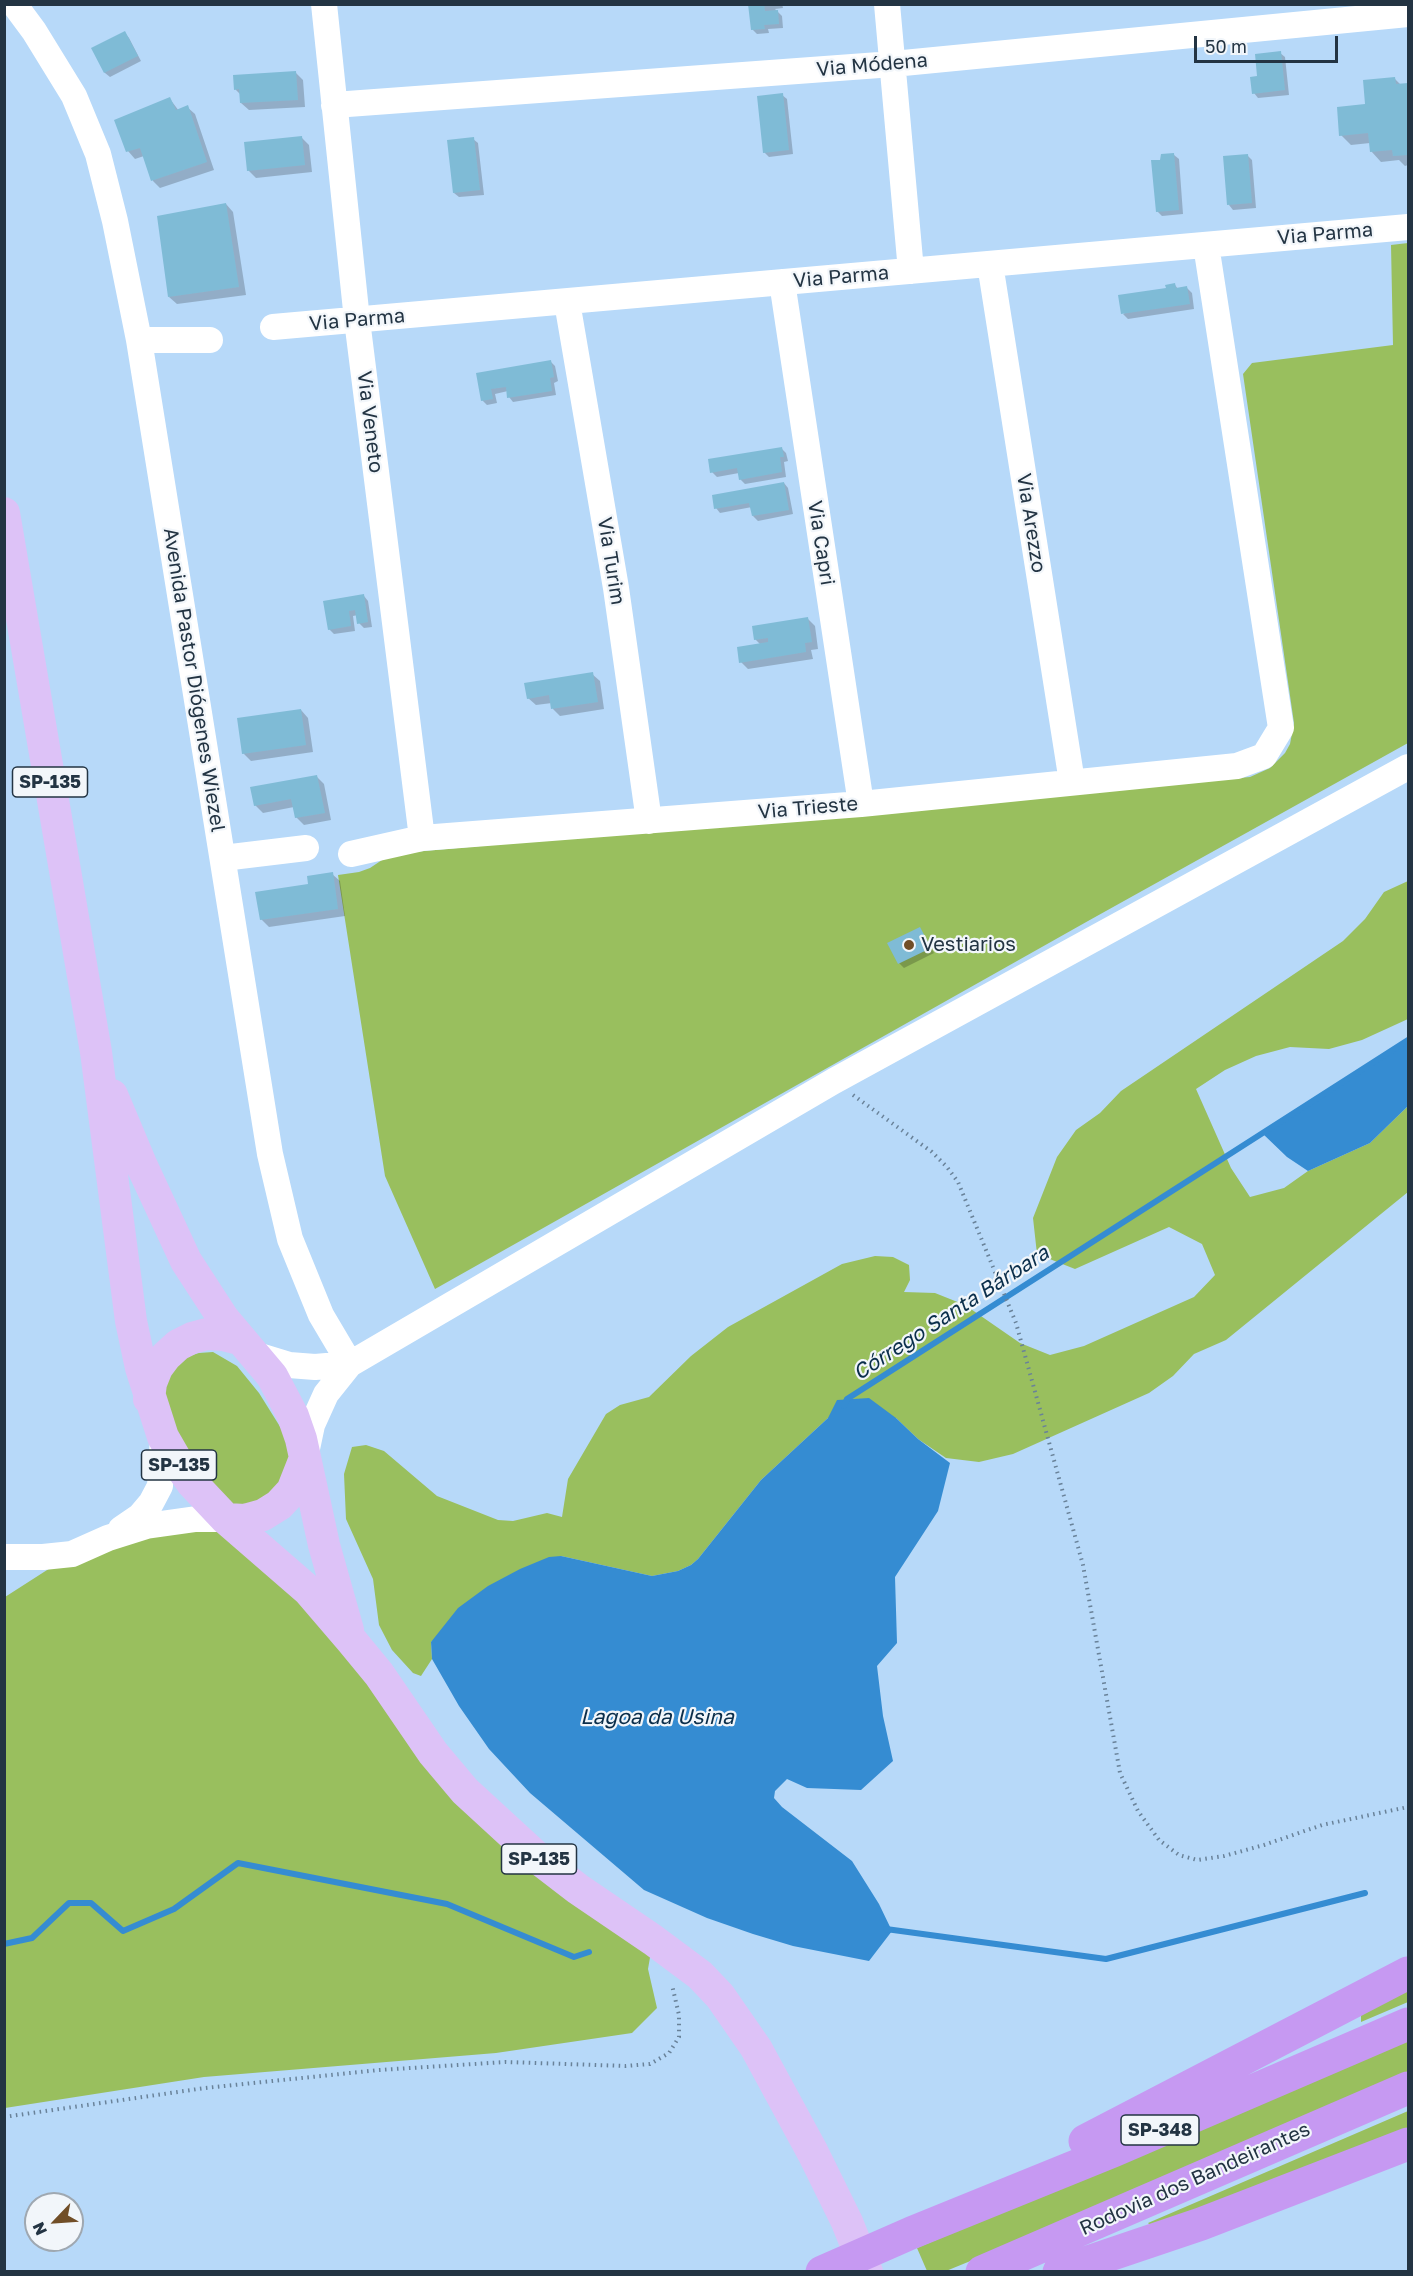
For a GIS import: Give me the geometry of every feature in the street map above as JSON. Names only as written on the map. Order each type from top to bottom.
[{"type":"highway","points":[[910,2232],[1408,1973]]},
{"type":"highway","name":"SP-348","points":[[822,2271],[910,2232],[1113,2151],[1408,2024]]},
{"type":"highway","name":"Rodovia dos Bandeirantes","points":[[982,2271],[1408,2088]]},
{"type":"highway","points":[[1059,2271],[1201,2224],[1408,2144]]},
{"type":"main road","name":"SP-135","points":[[4,513],[96,1052],[131,1321],[149,1399],[163,1437],[177,1463],[192,1483],[226,1519],[309,1591],[351,1640],[379,1674],[433,1753],[465,1791],[501,1826],[562,1877],[700,1975],[732,2012],[756,2048],[813,2153],[847,2222],[867,2271]]},
{"type":"main road","name":"SP-135","points":[[96,1052],[137,1153],[186,1261],[203,1290],[246,1347],[272,1376],[293,1416],[305,1458],[324,1545],[351,1640]]},
{"type":"main road","points":[[149,1399],[151,1383],[157,1368],[178,1345],[207,1334],[223,1335],[246,1347]]},
{"type":"main road","points":[[226,1519],[245,1520],[263,1515],[279,1505],[292,1491],[305,1458]]},
{"type":"main road","name":"SP-135","points":[[756,2048],[850,2271]]},
{"type":"street","name":"Avenida Pastor Diógenes Wiezel","points":[[14,4],[34,31],[74,96],[98,154],[115,221],[139,340],[270,1154],[290,1239],[321,1315],[350,1364]]},
{"type":"street","name":"Via Veneto","points":[[324,4],[357,320],[422,838]]},
{"type":"street","points":[[887,4],[911,271]]},
{"type":"street","name":"Via Módena","points":[[334,105],[893,64],[1408,14]]},
{"type":"street","name":"Via Parma","points":[[273,327],[1408,227]]},
{"type":"street","name":"Via Trieste","points":[[351,854],[422,838],[861,804],[1237,766],[1264,756],[1281,728],[1206,245]]},
{"type":"street","name":"Via Arezzo","points":[[990,264],[1072,782]]},
{"type":"street","name":"Via Capri","points":[[782,282],[861,804]]},
{"type":"street","name":"Via Turim","points":[[567,302],[616,588],[649,821]]},
{"type":"street","points":[[139,340],[210,340]]},
{"type":"street","points":[[305,1458],[312,1425],[326,1394],[350,1364],[834,1081],[1408,767]]},
{"type":"street","points":[[223,858],[306,848]]},
{"type":"street","points":[[246,1347],[271,1361],[290,1365],[315,1367],[350,1364]]},
{"type":"street","points":[[108,1538],[140,1516],[151,1503],[160,1486],[163,1437]]},
{"type":"street","points":[[4,1557],[72,1554],[108,1538],[160,1522],[226,1519]]},
{"type":"path","points":[[834,1081],[932,1152],[958,1182],[1016,1323],[1083,1565],[1120,1773],[1138,1811],[1159,1840],[1179,1854],[1197,1860],[1254,1848],[1322,1825],[1408,1808]]},
{"type":"path","points":[[4,2117],[205,2088],[379,2070],[506,2062],[626,2066],[650,2064],[669,2053],[679,2037],[679,2015],[669,1978]]},
{"type":"green space","points":[[1408,243],[1408,743],[435,1289],[385,1176],[338,875],[370,868],[391,854],[1250,777],[1270,768],[1285,753],[1290,744],[1294,723],[1243,374],[1252,363],[1393,345],[1391,245]]},
{"type":"green space","points":[[1408,881],[1408,1019],[1362,1040],[1329,1049],[1290,1047],[1256,1056],[1225,1070],[1196,1089],[1231,1168],[1250,1197],[1284,1188],[1308,1171],[1370,1143],[1408,1106],[1408,1192],[1226,1340],[1194,1354],[1173,1376],[1149,1393],[1013,1454],[979,1462],[946,1458],[918,1439],[896,1418],[828,1418],[761,1480],[691,1565],[678,1571],[652,1576],[561,1556],[431,1642],[432,1659],[421,1676],[413,1673],[392,1650],[379,1625],[373,1579],[346,1519],[344,1474],[352,1447],[366,1445],[384,1451],[437,1496],[498,1520],[513,1521],[547,1513],[562,1517],[568,1479],[606,1414],[620,1405],[649,1397],[691,1356],[728,1327],[842,1264],[875,1256],[893,1257],[909,1265],[910,1280],[904,1292],[935,1293],[965,1305],[1020,1343],[1050,1355],[1084,1346],[1194,1297],[1215,1275],[1202,1244],[1169,1227],[1075,1269],[1037,1254],[1033,1218],[1057,1157],[1076,1130],[1100,1113],[1121,1091],[1343,941],[1365,919],[1384,892]]},
{"type":"green space","points":[[213,1352],[237,1366],[259,1393],[284,1433],[294,1466],[272,1501],[230,1506],[173,1435],[161,1390],[165,1377],[185,1357]]},
{"type":"green space","points":[[226,1519],[433,1753],[653,1940],[648,1969],[657,2008],[632,2033],[496,2053],[204,2077],[5,2108],[5,1597],[72,1554]]},
{"type":"green space","points":[[1408,1988],[1408,2002],[1361,2022],[1361,2012]]},
{"type":"green space","points":[[1408,2038],[1408,2075],[1144,2190],[946,2271],[927,2271],[917,2248]]},
{"type":"green space","points":[[1408,2111],[1408,2135],[1153,2228],[1148,2223]]},
{"type":"water","points":[[1408,1040],[1408,1106],[1370,1143],[1308,1171],[1287,1157],[1262,1133]]},
{"type":"water","name":"Lagoa da Usina","points":[[869,1398],[950,1463],[938,1511],[895,1577],[897,1643],[877,1666],[883,1716],[893,1761],[861,1790],[807,1788],[787,1779],[775,1791],[774,1798],[782,1807],[852,1861],[879,1904],[892,1931],[869,1961],[793,1946],[753,1934],[707,1918],[644,1890],[530,1793],[489,1749],[459,1706],[432,1659],[431,1642],[458,1608],[488,1586],[549,1557],[561,1556],[652,1576],[678,1571],[691,1565],[761,1480],[828,1418],[837,1400]]},
{"type":"building","points":[[748,4],[764,4],[765,11],[778,10],[779,24],[764,25],[765,29],[751,30]]},
{"type":"building","points":[[125,31],[138,56],[104,73],[91,48]]},
{"type":"building","points":[[1281,51],[1285,90],[1252,94],[1250,77],[1257,76],[1255,54]]},
{"type":"building","points":[[296,71],[298,100],[240,103],[239,89],[234,90],[233,75]]},
{"type":"building","points":[[1395,77],[1396,84],[1408,83],[1408,155],[1393,156],[1392,150],[1370,152],[1368,133],[1339,136],[1337,107],[1365,104],[1363,80]]},
{"type":"building","points":[[783,93],[789,150],[763,153],[757,96]]},
{"type":"building","points":[[170,97],[176,110],[188,105],[207,162],[151,181],[140,148],[126,152],[114,120]]},
{"type":"building","points":[[302,136],[305,165],[247,171],[244,142]]},
{"type":"building","points":[[474,137],[480,190],[453,193],[447,140]]},
{"type":"building","points":[[1174,153],[1179,210],[1156,212],[1151,160],[1160,160],[1161,154]]},
{"type":"building","points":[[1248,154],[1252,203],[1227,205],[1223,156]]},
{"type":"building","points":[[226,203],[239,287],[168,297],[157,216]]},
{"type":"building","points":[[1175,283],[1176,288],[1187,286],[1190,304],[1121,314],[1118,295],[1166,288],[1165,285]]},
{"type":"building","points":[[551,360],[554,377],[550,378],[552,391],[507,398],[506,387],[491,389],[493,399],[481,401],[476,373]]},
{"type":"building","points":[[782,447],[784,457],[780,457],[782,472],[739,480],[737,468],[710,473],[708,459]]},
{"type":"building","points":[[784,482],[789,510],[752,516],[749,503],[714,509],[712,495]]},
{"type":"building","points":[[364,594],[368,622],[357,624],[355,610],[349,611],[351,626],[328,630],[323,601]]},
{"type":"building","points":[[808,617],[812,642],[805,643],[806,652],[739,663],[737,647],[768,642],[768,638],[754,640],[752,626]]},
{"type":"building","points":[[593,672],[598,702],[551,709],[549,695],[527,699],[524,683]]},
{"type":"building","points":[[301,709],[306,745],[242,754],[237,718]]},
{"type":"building","points":[[317,775],[325,813],[295,818],[291,799],[254,806],[250,787]]},
{"type":"building","points":[[333,872],[338,909],[260,920],[255,892],[308,884],[307,876]]},
{"type":"building","name":"Vestiarios","points":[[920,927],[931,948],[898,964],[887,943]]},
{"type":"waterway","name":"Córrego Santa Bárbara","points":[[844,1406],[847,1399],[1408,1040]]},
{"type":"waterway","name":"Córrego Santa Bárbara","points":[[4,1944],[32,1938],[69,1903],[91,1903],[123,1931],[174,1909],[238,1863],[447,1904],[574,1957],[589,1952]]},
{"type":"waterway","points":[[886,1929],[1106,1959],[1365,1893]]},
{"type":"place","name":"Vestiarios","points":[[909,945]]}]
